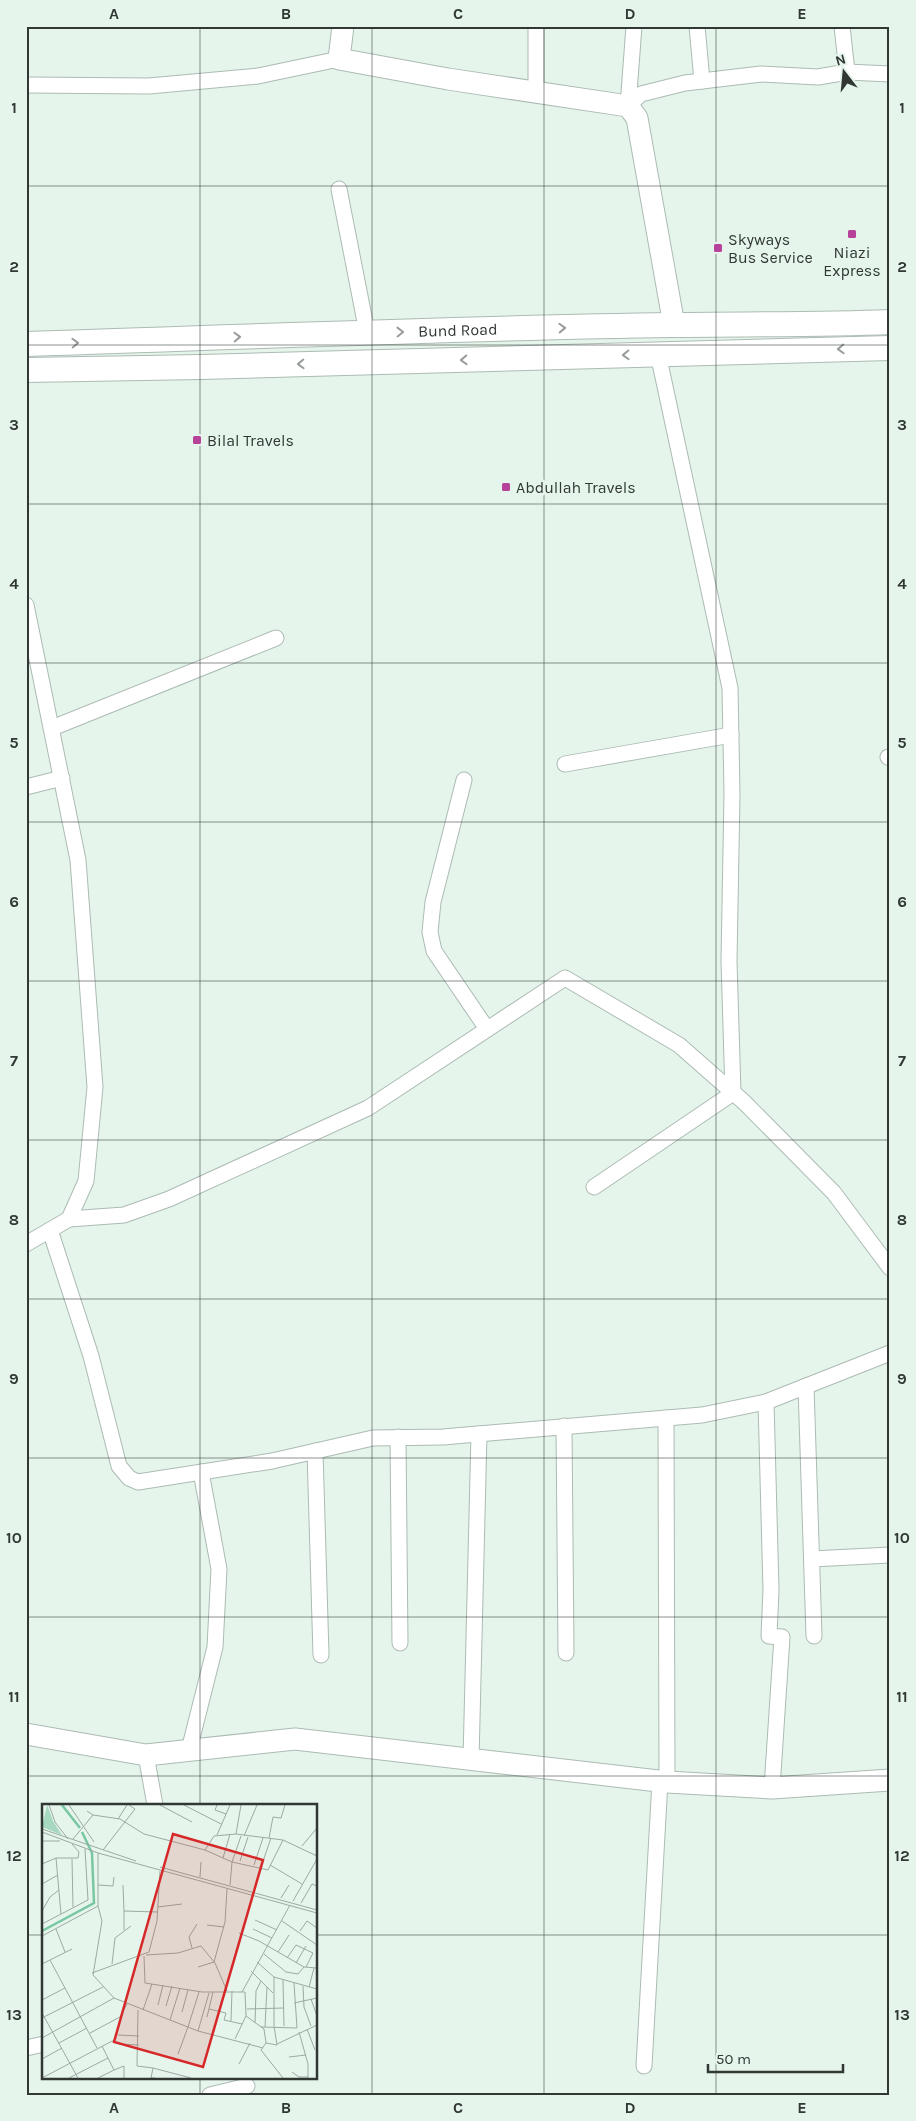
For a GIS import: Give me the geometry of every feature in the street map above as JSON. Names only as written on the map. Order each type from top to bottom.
[{"type":"main road","name":"Bund Road","points":[[26,344],[367,332],[890,322]]},
{"type":"main road","name":"Bund Road","points":[[26,370],[202,368],[890,348]]},
{"type":"street","points":[[339,59],[343,26]]},
{"type":"street","points":[[536,26],[536,92]]},
{"type":"street","points":[[634,26],[628,106],[636,118],[674,325]]},
{"type":"street","points":[[697,26],[702,81]]},
{"type":"street","points":[[842,26],[847,72]]},
{"type":"street","points":[[26,85],[149,86],[258,76],[339,59],[448,80],[628,106]]},
{"type":"street","points":[[628,106],[641,94],[685,83],[761,74],[818,77],[847,72],[890,74]]},
{"type":"street","points":[[339,189],[367,332]]},
{"type":"street","points":[[658,354],[730,688],[732,794],[730,961],[733,1093]]},
{"type":"street","points":[[26,605],[78,860],[96,1088],[86,1181],[69,1219]]},
{"type":"street","points":[[52,728],[276,638]]},
{"type":"street","points":[[565,764],[731,734]]},
{"type":"street","points":[[26,788],[62,778]]},
{"type":"street","points":[[464,780],[433,902],[430,932],[434,951],[487,1029]]},
{"type":"street","points":[[26,1244],[69,1219],[124,1215],[169,1199],[368,1108],[565,978],[679,1045],[733,1093],[834,1193],[890,1268]]},
{"type":"street","points":[[594,1187],[733,1093]]},
{"type":"street","points":[[50,1230],[91,1356],[120,1466],[129,1478],[138,1482],[272,1461],[373,1438],[478,1434],[702,1415],[766,1402],[890,1353]]},
{"type":"street","points":[[806,1386],[814,1636]]},
{"type":"street","points":[[766,1402],[771,1590],[769,1636],[782,1637],[772,1788]]},
{"type":"street","points":[[644,2066],[664,1781],[666,1418]]},
{"type":"street","points":[[564,1426],[566,1653]]},
{"type":"street","points":[[471,1760],[478,1434]]},
{"type":"street","points":[[398,1437],[400,1643]]},
{"type":"street","points":[[315,1451],[321,1656]]},
{"type":"street","points":[[189,1750],[215,1647],[219,1570],[201,1472]]},
{"type":"street","points":[[812,1559],[890,1556]]},
{"type":"street","points":[[26,1734],[146,1755],[295,1739],[664,1781],[772,1788],[890,1780]]},
{"type":"street","points":[[146,1755],[155,1804]]},
{"type":"street","points":[[26,2048],[42,2044]]},
{"type":"street","points":[[210,2095],[247,2086]]},
{"type":"place","name":"Niazi Express","points":[[852,234]]},
{"type":"place","name":"Skyways Bus Service","points":[[718,248]]},
{"type":"place","name":"Bilal Travels","points":[[197,440]]},
{"type":"place","name":"Abdullah Travels","points":[[506,487]]}]
